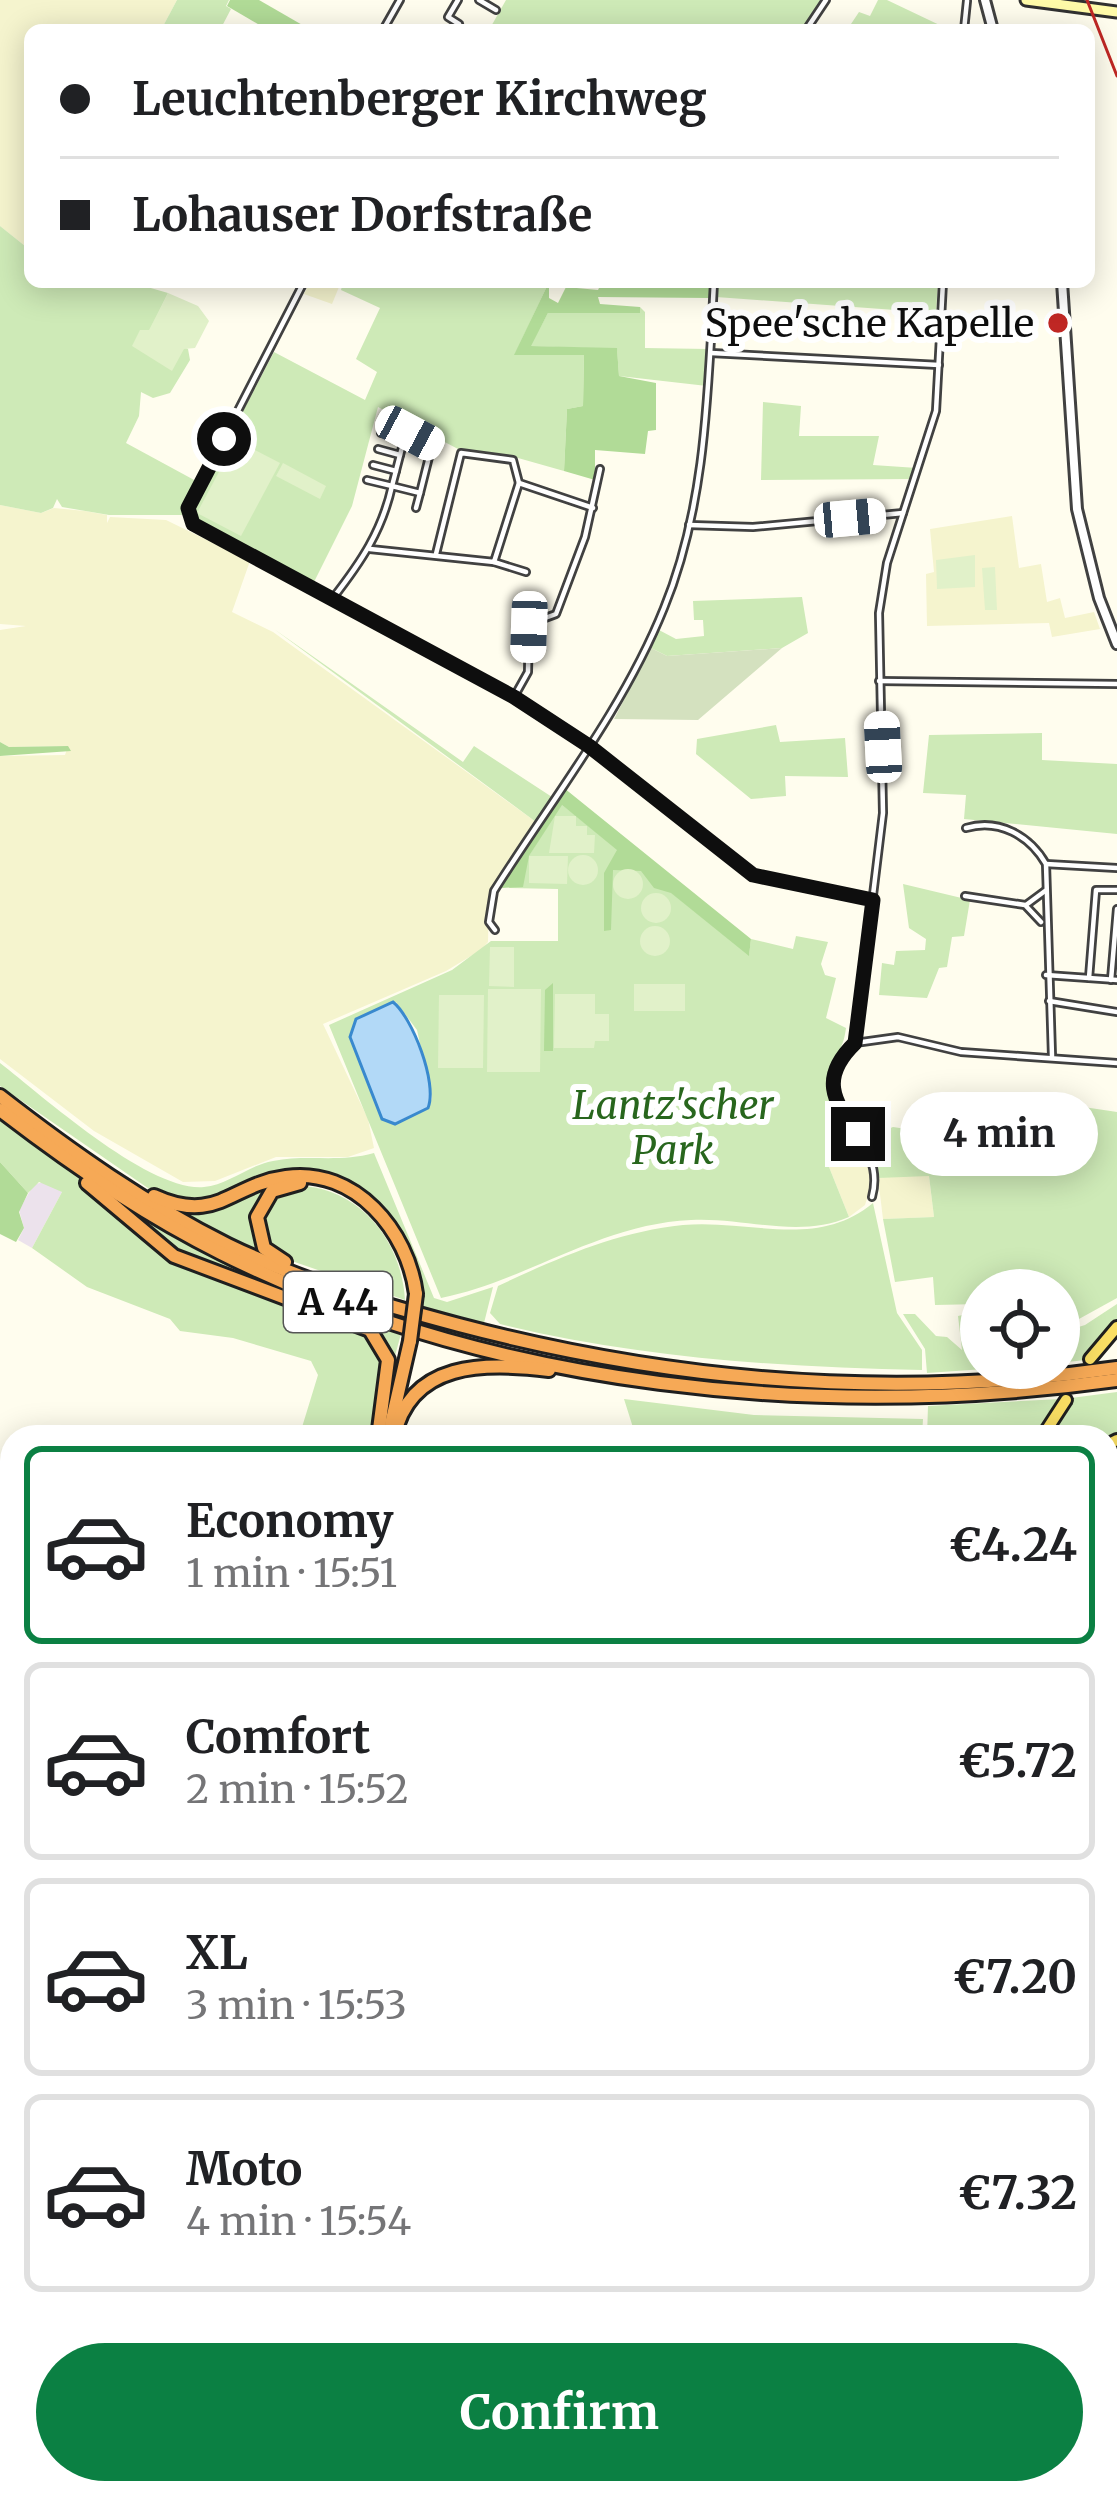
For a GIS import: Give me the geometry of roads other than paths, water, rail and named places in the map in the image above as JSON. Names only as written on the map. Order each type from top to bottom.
[{"type":"highway","name":"A 44","points":[[0,1096],[84,1160],[229,1245],[367,1300],[530,1344],[688,1373],[906,1384],[1053,1376],[1117,1365]]},
{"type":"highway","name":"A 44","points":[[0,1110],[61,1156],[193,1239],[313,1293],[473,1344],[642,1379],[858,1397],[1084,1385],[1094,1390],[1117,1385]]},
{"type":"highway","points":[[61,1156],[137,1230],[175,1256],[370,1330],[388,1360],[380,1425]]},
{"type":"highway","points":[[84,1160],[186,1207],[216,1205],[284,1177],[332,1181],[386,1219],[407,1255],[412,1294],[394,1425]]},
{"type":"highway","points":[[367,1300],[264,1248],[257,1217],[272,1191],[290,1184],[312,1184],[356,1202],[389,1235],[412,1294]]},
{"type":"highway","points":[[385,1398],[407,1340]]},
{"type":"highway","points":[[398,1425],[409,1400],[452,1370],[512,1366],[642,1379]]},
{"type":"main road","points":[[1026,0],[1117,9]]},
{"type":"main road","points":[[1090,1359],[1117,1327]]},
{"type":"main road","points":[[1050,1425],[1066,1400]]},
{"type":"street","points":[[458,0],[448,17],[459,24]]},
{"type":"street","points":[[479,0],[496,10]]},
{"type":"street","points":[[967,1],[987,1]]},
{"type":"street","points":[[301,288],[194,496],[190,520],[514,697],[589,746],[753,875],[873,900]]},
{"type":"street","points":[[495,930],[489,922],[494,891],[589,746],[656,626],[689,525],[711,353],[714,288]]},
{"type":"street","points":[[872,1198],[871,1159],[830,1089],[834,1068],[855,1043],[873,900],[884,792],[881,591],[935,411],[943,288]]},
{"type":"street","points":[[1062,288],[1077,509],[1117,644]]},
{"type":"street","points":[[711,353],[939,365]]},
{"type":"street","points":[[333,598],[370,549],[392,486],[408,425],[389,416]]},
{"type":"street","points":[[381,433],[432,445],[416,508]]},
{"type":"street","points":[[378,449],[400,455]]},
{"type":"street","points":[[436,554],[461,453],[513,460],[519,483],[494,562]]},
{"type":"street","points":[[374,465],[396,471]]},
{"type":"street","points":[[514,697],[528,672],[530,624],[559,609],[593,508],[600,469]]},
{"type":"street","points":[[367,480],[420,493]]},
{"type":"street","points":[[519,483],[593,508]]},
{"type":"street","points":[[689,525],[753,527],[903,513]]},
{"type":"street","points":[[370,549],[494,562],[526,572]]},
{"type":"street","points":[[1106,619],[1117,614]]},
{"type":"street","points":[[879,681],[1117,684]]},
{"type":"street","points":[[966,827],[981,823],[1014,832],[1046,864],[1117,868]]},
{"type":"street","points":[[1046,864],[1044,925],[1052,1058]]},
{"type":"street","points":[[1089,978],[1096,890],[1117,890]]},
{"type":"street","points":[[1025,905],[1046,891]]},
{"type":"street","points":[[965,896],[1025,905],[1044,925]]},
{"type":"street","points":[[1046,975],[1114,980],[1117,910]]},
{"type":"street","points":[[1048,1001],[1117,1012]]},
{"type":"street","points":[[855,1043],[898,1037],[961,1052],[1117,1064]]},
{"type":"water","points":[[393,1002],[421,1051],[430,1097],[428,1108],[395,1124],[382,1119],[350,1037],[356,1019]]},
{"type":"tram line","points":[[1087,0],[1117,76]]},
{"type":"place","name":"Spee'sche Kapelle","points":[[1058,323]]},
{"type":"park label","name":"Lantz'scher Park","points":[[673,1128]]}]
